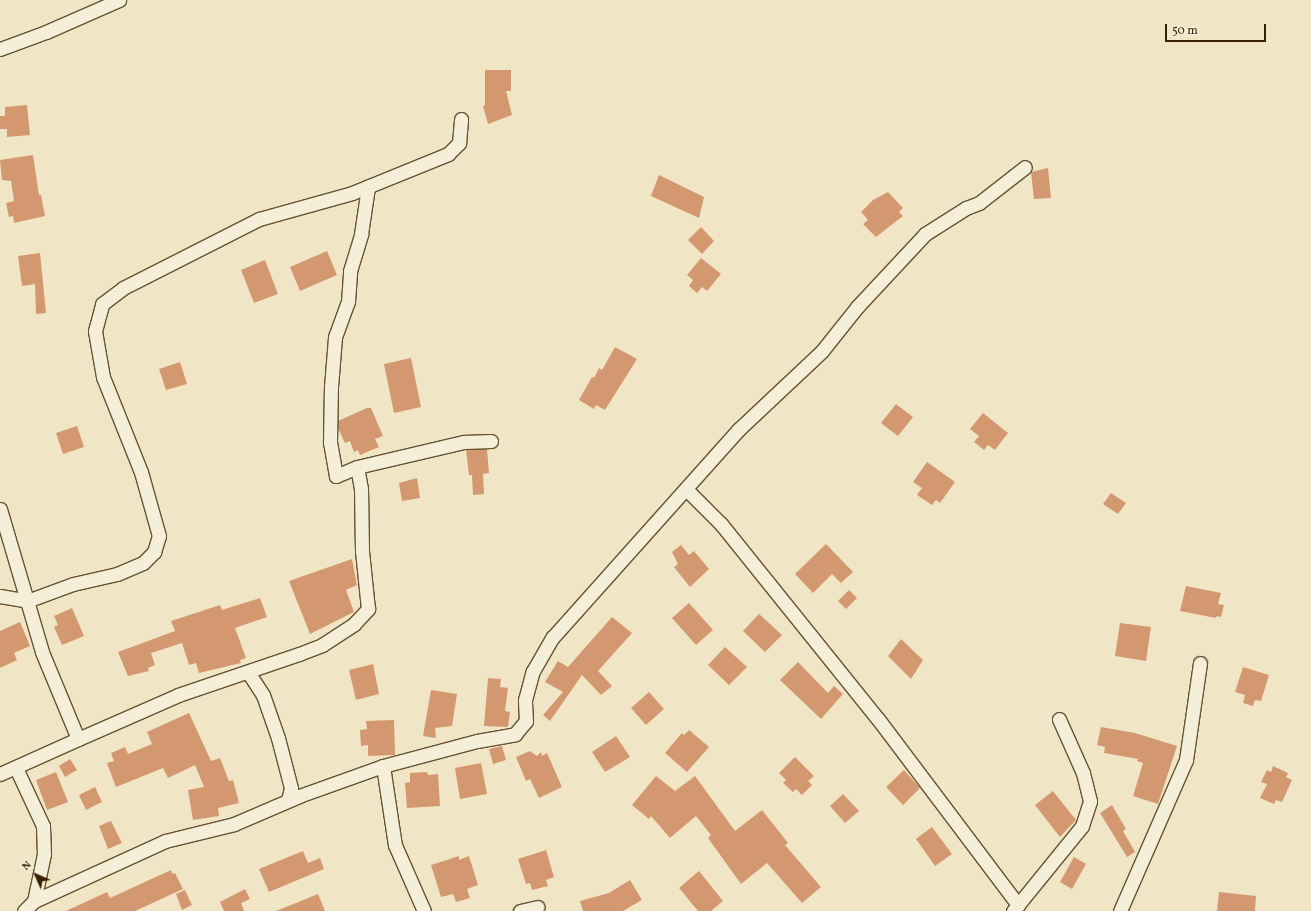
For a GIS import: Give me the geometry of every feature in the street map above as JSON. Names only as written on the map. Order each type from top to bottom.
[{"type":"street","points":[[0,49],[119,0]]},
{"type":"street","points":[[0,596],[27,601],[73,584],[117,574],[143,563],[154,552],[159,536],[141,472],[103,377],[95,331],[102,304],[123,288],[259,219],[368,186],[448,154],[459,143],[461,119]]},
{"type":"street","points":[[24,911],[34,901],[165,840],[234,824],[288,800],[383,766],[477,741],[515,734],[526,721],[525,700],[534,671],[552,637],[738,430],[822,351],[857,307],[925,234],[966,208],[979,203],[1025,167]]},
{"type":"street","points":[[368,186],[361,234],[350,272],[348,302],[335,337],[331,387],[330,442],[336,476],[357,467],[464,442],[491,441]]},
{"type":"street","points":[[0,774],[178,695],[248,672],[322,645],[354,624],[368,609],[362,551],[361,489],[357,467]]},
{"type":"street","points":[[686,488],[721,524],[878,719],[1015,908],[1082,826],[1090,801],[1083,773],[1059,719]]},
{"type":"street","points":[[0,509],[42,652],[78,739]]},
{"type":"street","points":[[1120,911],[1186,760],[1200,664]]},
{"type":"street","points":[[248,672],[263,695],[278,738],[290,788],[288,800]]},
{"type":"street","points":[[383,766],[395,845],[424,911]]},
{"type":"street","points":[[16,768],[43,826],[44,854],[34,901]]},
{"type":"street","points":[[520,911],[538,907]]},
{"type":"building","points":[[485,70],[511,70],[511,91],[506,91],[512,115],[488,124],[483,106],[485,105]]},
{"type":"building","points":[[27,105],[30,135],[7,137],[7,129],[0,129],[0,116],[5,116],[5,107]]},
{"type":"building","points":[[33,155],[39,195],[41,195],[45,216],[14,223],[13,216],[9,217],[6,203],[14,201],[11,181],[2,180],[0,160]]},
{"type":"building","points":[[1048,168],[1051,198],[1034,199],[1031,172]]},
{"type":"building","points":[[659,175],[704,197],[699,218],[651,196]]},
{"type":"building","points":[[888,192],[903,208],[899,212],[903,216],[876,237],[863,224],[868,220],[861,212],[873,200]]},
{"type":"building","points":[[701,227],[714,241],[702,254],[688,240]]},
{"type":"building","points":[[327,251],[337,275],[300,291],[290,267]]},
{"type":"building","points":[[40,253],[46,313],[36,314],[35,284],[22,286],[18,256]]},
{"type":"building","points":[[701,258],[721,274],[707,291],[702,287],[697,293],[689,286],[693,280],[687,275]]},
{"type":"building","points":[[265,260],[278,294],[254,303],[241,270]]},
{"type":"building","points":[[615,347],[637,359],[605,410],[596,405],[594,409],[579,400],[592,377],[594,378],[599,368],[602,370]]},
{"type":"building","points":[[411,358],[421,407],[394,413],[384,364]]},
{"type":"building","points":[[180,362],[187,384],[166,390],[159,369]]},
{"type":"building","points":[[896,404],[913,417],[898,436],[881,423]]},
{"type":"building","points":[[367,408],[371,408],[383,436],[375,439],[379,447],[360,455],[358,450],[354,452],[350,441],[345,443],[338,428],[338,421]]},
{"type":"building","points":[[983,413],[1008,433],[995,450],[988,445],[984,450],[974,442],[979,436],[970,429]]},
{"type":"building","points":[[77,426],[84,447],[63,454],[56,433]]},
{"type":"building","points":[[487,449],[489,473],[483,474],[484,494],[473,495],[472,475],[469,475],[466,450]]},
{"type":"building","points":[[927,462],[955,482],[940,503],[936,500],[932,505],[917,495],[922,488],[913,482]]},
{"type":"building","points":[[417,478],[420,498],[402,501],[399,483]]},
{"type":"building","points":[[1111,493],[1126,503],[1118,514],[1103,504]]},
{"type":"building","points":[[826,544],[853,572],[841,583],[832,574],[813,593],[795,574]]},
{"type":"building","points":[[681,545],[689,555],[694,551],[709,569],[690,587],[674,567],[678,564],[672,552]]},
{"type":"building","points":[[352,559],[357,585],[346,590],[354,612],[310,634],[289,581]]},
{"type":"building","points":[[1186,586],[1221,593],[1218,604],[1224,605],[1221,617],[1217,616],[1216,618],[1180,611]]},
{"type":"building","points":[[849,590],[857,598],[846,609],[838,601]]},
{"type":"building","points":[[260,598],[267,617],[235,628],[246,658],[240,660],[241,663],[199,673],[196,663],[189,665],[182,643],[151,653],[155,665],[148,668],[149,671],[128,676],[118,652],[175,631],[171,621],[220,605],[222,610]]},
{"type":"building","points":[[689,603],[713,630],[696,645],[672,618]]},
{"type":"building","points":[[72,608],[84,636],[62,645],[54,627],[58,625],[54,616]]},
{"type":"building","points":[[759,614],[782,635],[765,652],[743,631]]},
{"type":"building","points":[[612,617],[632,633],[598,671],[612,686],[601,695],[582,675],[550,721],[543,715],[563,692],[545,682],[558,661],[568,667]]},
{"type":"building","points":[[20,622],[30,646],[14,653],[17,660],[0,668],[0,631]]},
{"type":"building","points":[[1120,623],[1151,627],[1146,661],[1115,656]]},
{"type":"building","points":[[901,639],[923,660],[911,679],[888,656]]},
{"type":"building","points":[[725,647],[747,667],[729,685],[708,665]]},
{"type":"building","points":[[798,662],[828,693],[834,686],[843,694],[821,719],[780,680]]},
{"type":"building","points":[[373,664],[379,694],[356,700],[349,670]]},
{"type":"building","points":[[1243,667],[1269,675],[1261,701],[1255,700],[1253,706],[1243,703],[1245,695],[1235,692]]},
{"type":"building","points":[[488,678],[501,679],[500,687],[508,688],[505,711],[510,712],[508,727],[484,726]]},
{"type":"building","points":[[431,690],[457,694],[452,726],[435,728],[436,738],[423,736]]},
{"type":"building","points":[[649,692],[664,709],[646,725],[631,708]]},
{"type":"building","points":[[189,713],[211,761],[220,758],[229,781],[233,780],[239,803],[218,808],[219,816],[193,820],[188,790],[204,787],[195,765],[168,778],[163,768],[116,787],[107,763],[114,761],[111,753],[125,747],[128,754],[152,744],[147,732]]},
{"type":"building","points":[[394,720],[395,755],[368,756],[368,745],[361,746],[360,730],[367,729],[366,721]]},
{"type":"building","points":[[1101,727],[1135,733],[1177,746],[1158,804],[1133,796],[1143,763],[1137,761],[1138,759],[1104,753],[1105,747],[1097,745]]},
{"type":"building","points":[[689,730],[709,747],[687,772],[665,753],[682,733],[684,735]]},
{"type":"building","points":[[616,736],[630,757],[605,772],[592,752]]},
{"type":"building","points":[[502,746],[506,760],[493,764],[489,749]]},
{"type":"building","points":[[530,751],[537,756],[541,752],[542,756],[547,753],[562,787],[539,798],[530,779],[526,781],[516,757]]},
{"type":"building","points":[[795,757],[814,776],[808,781],[812,785],[802,795],[796,789],[793,792],[783,783],[786,780],[779,773]]},
{"type":"building","points":[[70,759],[77,770],[65,777],[59,766]]},
{"type":"building","points":[[481,763],[487,794],[460,799],[455,768]]},
{"type":"building","points":[[1273,766],[1288,773],[1286,777],[1292,780],[1282,802],[1276,800],[1274,804],[1260,798],[1267,784],[1261,782],[1267,770],[1271,772]]},
{"type":"building","points":[[904,770],[920,788],[903,805],[886,787]]},
{"type":"building","points":[[56,772],[68,802],[47,810],[36,780]]},
{"type":"building","points":[[427,772],[428,775],[438,774],[440,806],[407,808],[405,783],[410,782],[410,773]]},
{"type":"building","points":[[656,776],[675,791],[695,776],[735,831],[762,810],[788,843],[785,845],[821,887],[802,903],[767,863],[741,884],[708,838],[711,835],[696,816],[670,838],[651,816],[649,819],[632,805]]},
{"type":"building","points":[[95,787],[102,802],[86,810],[79,795]]},
{"type":"building","points":[[1053,791],[1076,820],[1060,837],[1035,805]]},
{"type":"building","points":[[843,794],[859,811],[845,823],[830,806]]},
{"type":"building","points":[[1112,805],[1126,829],[1123,831],[1135,852],[1127,857],[1100,813]]},
{"type":"building","points":[[111,821],[122,843],[108,849],[99,826]]},
{"type":"building","points":[[932,827],[952,854],[935,866],[916,839]]},
{"type":"building","points":[[546,850],[554,877],[546,880],[548,886],[532,890],[530,883],[526,884],[518,859]]},
{"type":"building","points":[[303,851],[308,863],[320,858],[324,869],[269,892],[259,869]]},
{"type":"building","points":[[459,856],[459,860],[469,856],[478,885],[467,889],[470,898],[456,902],[453,894],[441,897],[431,865]]},
{"type":"building","points":[[1074,857],[1086,864],[1072,889],[1060,882]]},
{"type":"building","points":[[171,870],[172,874],[175,873],[183,889],[135,911],[66,911],[107,892],[110,898]]},
{"type":"building","points":[[699,871],[723,901],[711,911],[698,911],[679,888]]},
{"type":"building","points":[[630,880],[642,900],[623,911],[583,911],[580,901],[609,893]]},
{"type":"building","points":[[245,889],[250,899],[241,903],[244,911],[224,911],[220,902]]},
{"type":"building","points":[[185,890],[192,905],[182,910],[176,894]]},
{"type":"building","points":[[1219,892],[1256,896],[1255,911],[1217,911]]},
{"type":"building","points":[[318,894],[325,911],[276,911]]}]
